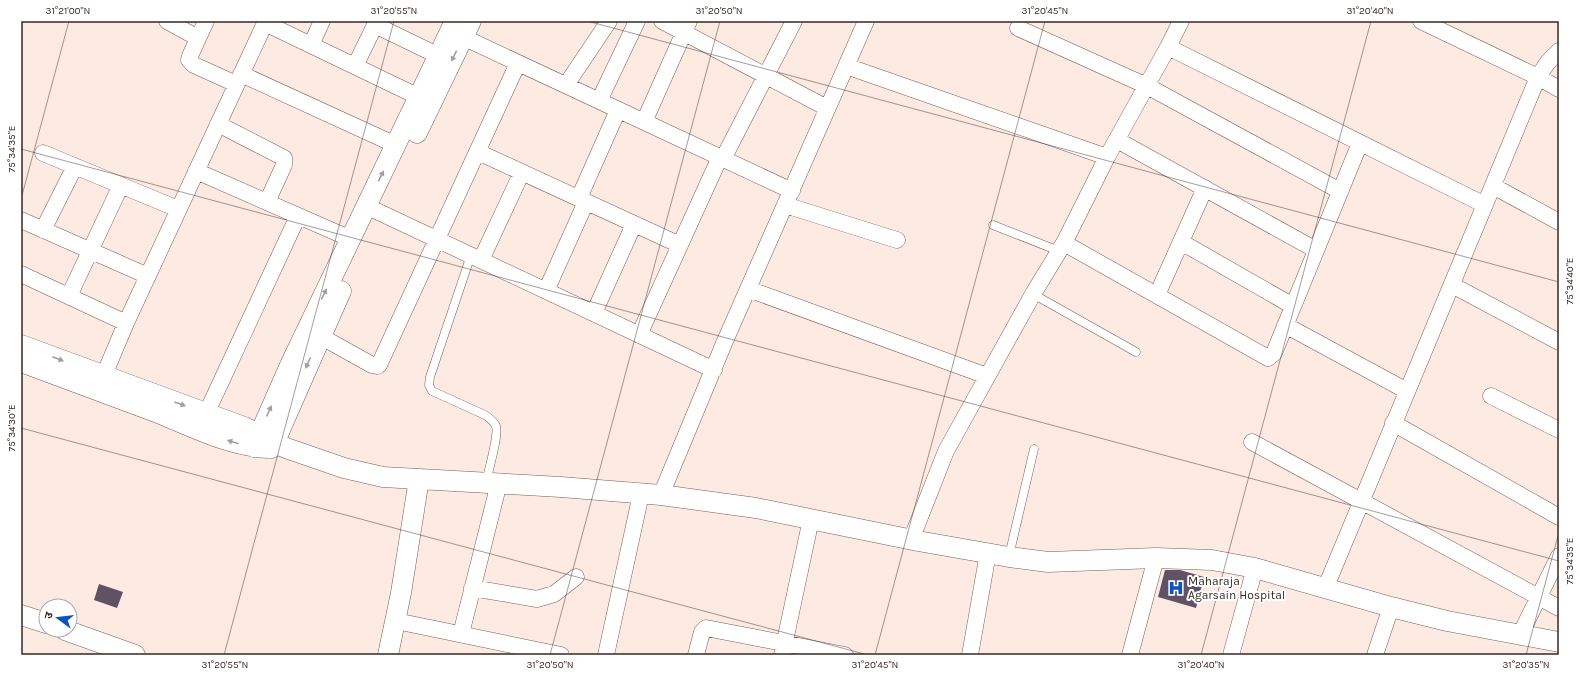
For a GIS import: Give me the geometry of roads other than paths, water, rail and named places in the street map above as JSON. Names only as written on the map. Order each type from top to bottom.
[{"type":"street","points":[[167,21],[198,38]]},
{"type":"street","points":[[206,21],[190,56],[189,60],[191,63],[239,79],[396,145]]},
{"type":"street","points":[[311,45],[322,21]]},
{"type":"street","points":[[566,85],[609,21]]},
{"type":"street","points":[[599,101],[637,21]]},
{"type":"street","points":[[662,21],[687,27],[766,75],[828,108]]},
{"type":"street","points":[[639,334],[722,158],[794,21]]},
{"type":"street","points":[[661,495],[748,289],[866,21]]},
{"type":"street","points":[[911,540],[946,451],[1033,294],[1061,247],[1107,157],[1181,21]]},
{"type":"street","points":[[1421,21],[1538,77],[1559,89]]},
{"type":"street","points":[[100,383],[178,209],[265,22],[419,97]]},
{"type":"street","points":[[355,66],[376,23],[439,56]]},
{"type":"street","points":[[644,122],[687,27]]},
{"type":"street","points":[[269,444],[320,336],[373,209],[396,145],[439,56],[460,28]]},
{"type":"street","points":[[460,28],[518,63],[722,158],[788,198],[897,240]]},
{"type":"street","points":[[269,444],[291,363],[351,239],[373,209],[460,28]]},
{"type":"street","points":[[1018,28],[1146,86],[1340,191]]},
{"type":"street","points":[[1168,47],[1484,205]]},
{"type":"street","points":[[1325,589],[1538,77],[1548,62],[1559,51]]},
{"type":"street","points":[[320,336],[372,365],[380,365],[518,63]]},
{"type":"street","points":[[846,66],[1107,157]]},
{"type":"street","points":[[546,291],[618,110]]},
{"type":"street","points":[[218,124],[284,158],[284,165],[267,202]]},
{"type":"street","points":[[1117,140],[1316,250]]},
{"type":"street","points":[[1061,247],[1157,295],[1268,358],[1274,354],[1360,143]]},
{"type":"street","points":[[478,152],[680,245]]},
{"type":"street","points":[[43,153],[178,209]]},
{"type":"street","points":[[43,230],[75,166]]},
{"type":"street","points":[[196,171],[351,239]]},
{"type":"street","points":[[476,258],[522,172]]},
{"type":"street","points":[[68,296],[121,185]]},
{"type":"street","points":[[1492,186],[1559,222]]},
{"type":"street","points":[[1157,295],[1205,188]]},
{"type":"street","points":[[373,209],[714,370]]},
{"type":"street","points":[[206,414],[298,216]]},
{"type":"street","points":[[21,220],[148,276]]},
{"type":"street","points":[[594,313],[634,224]]},
{"type":"street","points":[[1181,242],[1293,306]]},
{"type":"street","points":[[21,274],[126,323]]},
{"type":"street","points":[[1452,286],[1559,342]]},
{"type":"street","points":[[748,289],[987,376]]},
{"type":"street","points":[[1285,325],[1407,391]]},
{"type":"street","points":[[21,346],[224,439],[269,444]]},
{"type":"street","points":[[21,362],[206,414],[269,444],[364,473],[419,479],[661,495],[756,508],[911,540],[988,554],[1048,562],[1156,558],[1212,560],[1255,568],[1325,589],[1446,621],[1559,642]]},
{"type":"street","points":[[1491,396],[1559,430]]},
{"type":"street","points":[[1393,423],[1559,518]]},
{"type":"street","points":[[1252,442],[1559,608]]},
{"type":"street","points":[[388,655],[401,593],[419,479]]},
{"type":"street","points":[[461,634],[472,588],[492,483]]},
{"type":"street","points":[[606,655],[641,494]]},
{"type":"street","points":[[783,649],[811,520]]},
{"type":"street","points":[[970,655],[988,554]]},
{"type":"street","points":[[1520,635],[1559,556]]},
{"type":"street","points":[[1134,654],[1156,558]]},
{"type":"street","points":[[1231,655],[1255,568]]},
{"type":"street","points":[[472,588],[538,599],[546,598],[554,594],[576,577]]},
{"type":"street","points":[[1375,655],[1391,607]]},
{"type":"street","points":[[21,615],[38,621]]},
{"type":"street","points":[[396,620],[461,634],[497,648],[561,655]]},
{"type":"street","points":[[696,655],[702,632],[706,628],[783,649],[844,655]]},
{"type":"street","points":[[78,635],[135,655]]},
{"type":"lane","points":[[993,225],[1061,247]]},
{"type":"lane","points":[[476,258],[430,377],[429,385],[432,391],[485,415],[492,420],[496,426],[492,483]]},
{"type":"lane","points":[[1033,294],[1136,352]]},
{"type":"lane","points":[[1009,557],[1034,449]]},
{"type":"place","name":"Maharaja Agarsain Hospital","points":[[1176,588]]}]
